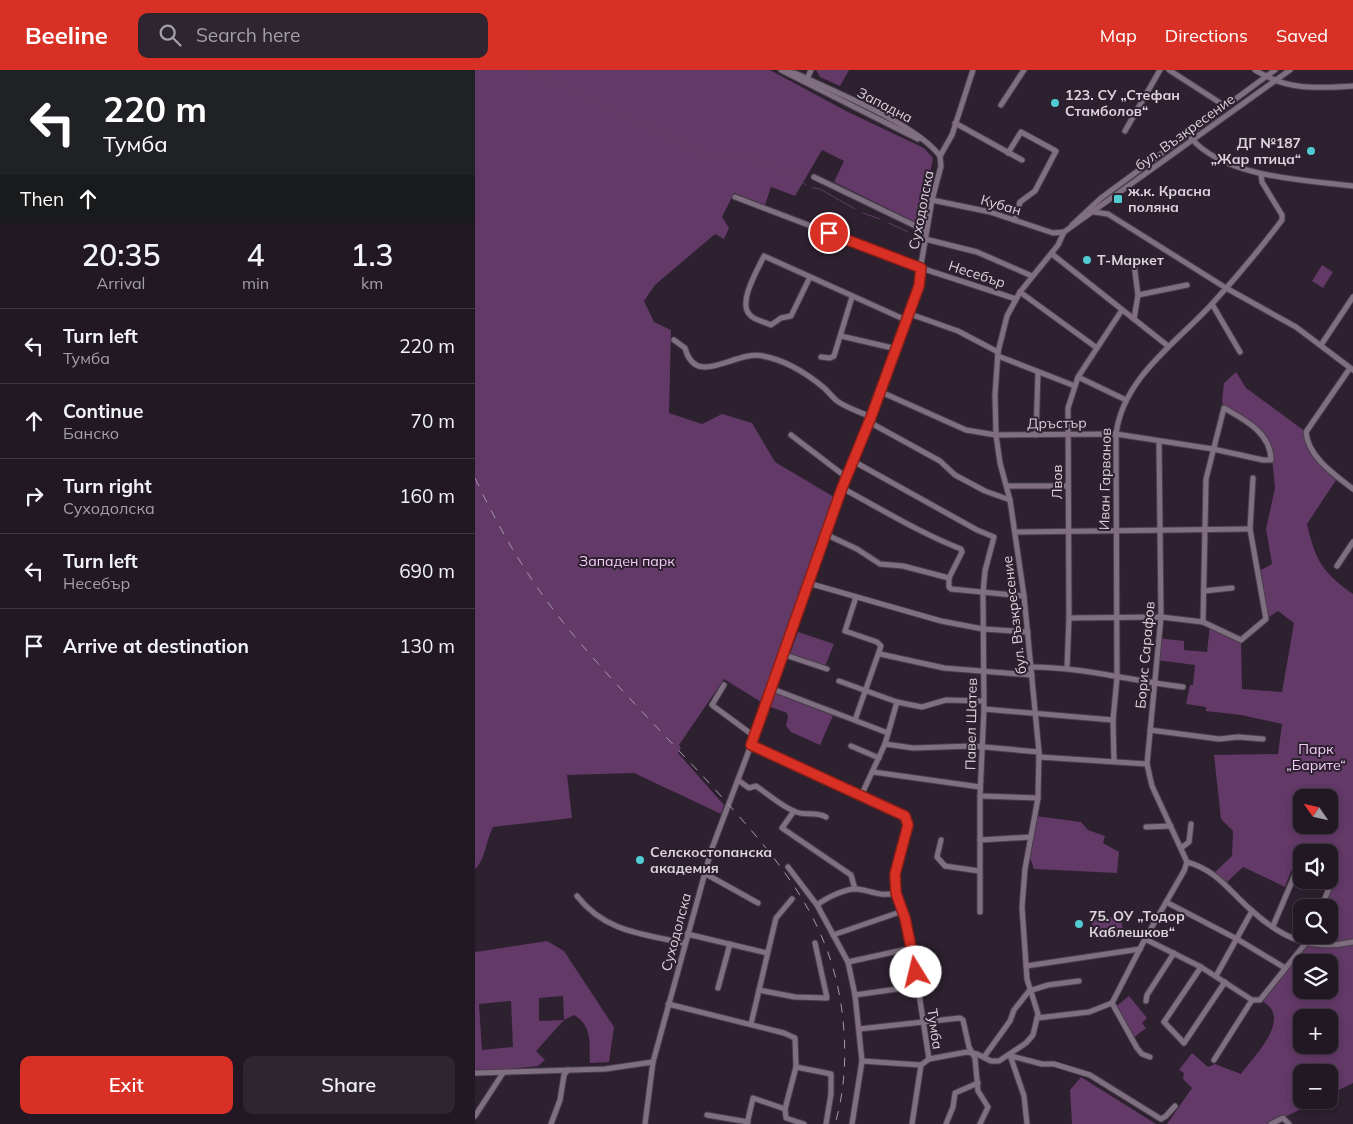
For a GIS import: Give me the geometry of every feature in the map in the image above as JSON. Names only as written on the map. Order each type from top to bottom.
[{"type":"street","name":"Западна","points":[[781,70],[797,74],[806,81],[909,136],[921,140],[940,156]]},
{"type":"street","points":[[806,81],[811,70]]},
{"type":"street","name":"Суходолска","points":[[645,1124],[653,1062],[705,873],[825,534],[908,321],[919,286],[931,200],[941,166],[940,156],[955,123],[973,70]]},
{"type":"street","points":[[1001,105],[1024,70]]},
{"type":"street","points":[[1125,132],[1160,70]]},
{"type":"street","points":[[1169,70],[1225,106]]},
{"type":"street","points":[[1255,70],[1274,82],[1311,88],[1353,86]]},
{"type":"street","name":"бул. Възкресение","points":[[1037,1018],[1038,1014],[1029,991],[1026,966],[1023,898],[1025,869],[1038,798],[1039,754],[1024,596],[1008,486],[1000,463],[996,435],[998,354],[1001,336],[1016,298],[1051,254],[1066,230],[1101,198],[1275,70]]},
{"type":"street","name":"бул. Възкресение","points":[[1066,230],[1094,212],[1290,70]]},
{"type":"street","points":[[955,123],[1022,160]]},
{"type":"street","points":[[1009,153],[1021,132],[1056,151],[1035,191],[1021,202],[1015,219]]},
{"type":"street","points":[[1188,134],[1201,148],[1236,167],[1261,174],[1353,186]]},
{"type":"street","name":"Иван Гарванов","points":[[1114,761],[1113,720],[1117,678],[1115,531],[1116,434],[1118,418],[1125,400],[1168,346],[1212,304],[1283,218],[1263,182],[1261,174]]},
{"type":"street","points":[[814,177],[926,231]]},
{"type":"street","name":"Несебър","points":[[735,197],[921,268],[1016,298]]},
{"type":"street","name":"Кубан","points":[[931,200],[990,212],[1053,233],[1066,230]]},
{"type":"street","points":[[1094,212],[1108,214],[1226,288],[1295,327],[1352,369],[1306,432],[1310,447],[1327,467],[1353,489]]},
{"type":"street","points":[[925,239],[977,252],[1032,276]]},
{"type":"street","points":[[1051,254],[1168,346]]},
{"type":"street","points":[[810,277],[791,316],[781,318],[771,325],[750,316],[746,308],[748,290],[763,256],[810,277],[852,296],[908,321]]},
{"type":"street","points":[[1134,264],[1138,295],[1135,319]]},
{"type":"street","points":[[1138,295],[1187,285]]},
{"type":"street","name":"Несебър","points":[[1020,292],[1097,348]]},
{"type":"street","points":[[821,357],[830,358],[834,356],[852,296]]},
{"type":"street","points":[[1321,345],[1353,297]]},
{"type":"street","points":[[1212,304],[1240,352]]},
{"type":"street","name":"Лвов","points":[[1067,668],[1069,618],[1068,408],[1078,377],[1122,310]]},
{"type":"street","points":[[910,314],[958,331],[998,354],[1075,386]]},
{"type":"street","points":[[841,336],[897,349]]},
{"type":"street","points":[[674,340],[685,348],[688,359],[694,365],[702,368],[715,366],[747,354],[777,359],[790,365],[822,386],[836,400],[940,461],[955,475],[985,491],[1010,500]]},
{"type":"street","points":[[1036,435],[1038,372]]},
{"type":"street","points":[[1078,377],[1125,400]]},
{"type":"street","name":"Дръстър","points":[[881,392],[966,430],[996,435],[1116,434],[1271,460],[1271,450],[1256,427],[1224,408],[1213,449]]},
{"type":"street","points":[[791,435],[846,477]]},
{"type":"street","name":"Борис Сарафов","points":[[1159,441],[1161,617],[1153,684],[1147,764],[1152,786],[1187,862]]},
{"type":"street","points":[[1203,622],[1206,479],[1213,449]]},
{"type":"street","name":"Павел Шатев","points":[[853,461],[977,530],[994,537],[985,570],[983,592],[983,701],[985,709],[980,787],[980,912]]},
{"type":"street","points":[[1069,618],[1161,617],[1203,622],[1241,640],[1266,619],[1250,529],[1253,478]]},
{"type":"street","points":[[1008,486],[1069,486]]},
{"type":"street","points":[[842,488],[899,517],[922,532],[961,549],[962,552],[949,578],[949,587],[951,589],[1024,596]]},
{"type":"street","points":[[1015,532],[1068,529],[1115,531],[1250,529]]},
{"type":"street","points":[[825,534],[857,549],[880,564],[909,567],[949,578]]},
{"type":"street","points":[[1337,566],[1353,542]]},
{"type":"street","points":[[808,583],[941,621],[983,629],[1028,632]]},
{"type":"street","points":[[1203,591],[1232,588]]},
{"type":"street","points":[[855,720],[880,654],[881,646],[877,642],[845,631],[857,597]]},
{"type":"street","points":[[782,654],[827,669]]},
{"type":"street","points":[[880,654],[920,664],[984,672],[1032,674]]},
{"type":"street","points":[[1031,667],[1067,668],[1153,684],[1183,687]]},
{"type":"street","points":[[839,681],[897,702],[922,707],[946,700],[983,701]]},
{"type":"street","points":[[724,685],[712,705],[754,736]]},
{"type":"street","points":[[771,688],[888,732]]},
{"type":"street","points":[[751,745],[861,796],[885,744],[897,702]]},
{"type":"street","points":[[985,709],[1113,720]]},
{"type":"street","points":[[1150,730],[1219,739],[1238,737],[1263,739]]},
{"type":"street","points":[[885,744],[913,748],[983,747],[1147,764]]},
{"type":"street","points":[[851,746],[879,758]]},
{"type":"street","points":[[873,772],[980,787]]},
{"type":"street","points":[[738,780],[749,788],[756,786],[794,811],[806,814],[818,812],[826,817]]},
{"type":"street","name":"Тумба","points":[[861,796],[901,813],[908,820],[895,874],[896,893],[903,911],[912,948],[929,1059]]},
{"type":"street","points":[[980,796],[1038,798]]},
{"type":"street","points":[[794,811],[782,828],[851,875],[855,888]]},
{"type":"street","points":[[1181,848],[1189,842],[1191,824]]},
{"type":"street","points":[[1146,827],[1171,826]]},
{"type":"street","points":[[980,840],[1031,837]]},
{"type":"street","points":[[941,840],[937,858],[945,866],[979,871]]},
{"type":"street","points":[[862,1062],[921,1065],[929,1059],[972,1052],[995,1062],[1010,1056],[1026,1043],[1033,1035],[1037,1018],[1089,1012],[1111,1003],[1145,938],[1184,871],[1187,862],[1214,873],[1252,911],[1293,937]]},
{"type":"street","points":[[788,867],[817,905],[848,962],[855,995],[862,1062],[852,1124]]},
{"type":"street","points":[[705,873],[758,903]]},
{"type":"street","points":[[1273,926],[1293,877]]},
{"type":"street","points":[[817,905],[824,899],[855,888],[884,896],[896,893]]},
{"type":"street","points":[[577,896],[589,911],[619,928],[685,943]]},
{"type":"street","points":[[751,1024],[776,918],[792,899]]},
{"type":"street","points":[[1166,902],[1237,939],[1285,968]]},
{"type":"street","points":[[833,935],[903,911]]},
{"type":"street","points":[[1216,976],[1252,911]]},
{"type":"street","points":[[687,934],[767,953]]},
{"type":"street","points":[[1145,938],[1201,967],[1252,1000],[1260,1000],[1305,944],[1333,946],[1353,942]]},
{"type":"street","points":[[759,990],[795,997],[827,998],[815,943]]},
{"type":"street","points":[[719,988],[730,944]]},
{"type":"street","points":[[848,962],[912,948]]},
{"type":"street","points":[[1026,966],[1140,948]]},
{"type":"street","points":[[1146,1002],[1147,995],[1174,953]]},
{"type":"street","points":[[1201,967],[1164,1022],[1184,1043],[1225,982]]},
{"type":"street","points":[[984,1057],[1029,991],[1048,985],[1079,981]]},
{"type":"street","points":[[855,995],[918,986]]},
{"type":"street","points":[[1214,1060],[1252,1000]]},
{"type":"street","points":[[1111,1003],[1137,1048],[1142,1054],[1150,1057]]},
{"type":"street","points":[[669,1004],[751,1024],[795,1038],[796,1067],[785,1110],[786,1118],[803,1124]]},
{"type":"street","points":[[859,1029],[923,1020],[960,1018],[963,1020],[972,1052],[978,1091],[988,1107],[980,1124]]},
{"type":"street","points":[[1010,1056],[1042,1064],[1054,1064],[1090,1075],[1161,1119],[1175,1106]]},
{"type":"street","points":[[1010,1056],[1024,1096],[1027,1124]]},
{"type":"street","points":[[475,1073],[605,1069],[653,1062]]},
{"type":"street","name":"Тумба","points":[[912,1124],[921,1065]]},
{"type":"street","points":[[796,1067],[831,1074],[831,1094],[825,1124]]},
{"type":"street","points":[[551,1124],[560,1100],[564,1074],[568,1070]]},
{"type":"street","points":[[475,1116],[503,1072]]},
{"type":"street","points":[[946,1124],[953,1107],[955,1093],[978,1083]]},
{"type":"street","points":[[707,1115],[747,1123],[753,1098],[785,1110]]},
{"type":"street","points":[[1271,1124],[1283,1118],[1289,1124]]},
{"type":"green space","name":"Западен парк","points":[[475,70],[770,70],[848,112],[924,148],[933,158],[922,214],[917,223],[834,182],[844,161],[822,150],[795,196],[771,187],[765,205],[734,193],[722,217],[729,228],[724,239],[715,234],[655,285],[644,301],[654,322],[671,330],[669,413],[702,424],[722,414],[752,423],[775,462],[834,497],[761,702],[724,679],[679,745],[681,748],[678,753],[724,805],[721,814],[634,773],[567,775],[572,818],[493,827],[481,861],[475,869]]},
{"type":"green space","points":[[816,70],[849,70],[840,86],[820,77]]},
{"type":"green space","points":[[1322,265],[1333,272],[1323,288],[1312,281]]},
{"type":"green space","name":"Парк „Барите“","points":[[1236,372],[1246,388],[1306,432],[1310,447],[1338,477],[1307,524],[1313,547],[1322,565],[1334,579],[1353,594],[1353,1083],[1338,1090],[1338,1064],[1293,1064],[1293,1109],[1301,1109],[1271,1124],[1167,1124],[1192,1088],[1183,1079],[1184,1073],[1179,1070],[1192,1053],[1208,1067],[1215,1064],[1241,1074],[1269,1036],[1273,1025],[1274,1016],[1270,1007],[1260,1000],[1293,956],[1293,999],[1338,999],[1338,954],[1295,954],[1302,944],[1338,944],[1338,899],[1324,899],[1329,889],[1338,889],[1338,844],[1293,844],[1293,866],[1285,887],[1243,867],[1225,884],[1214,873],[1232,856],[1233,831],[1221,819],[1214,755],[1278,754],[1282,724],[1241,715],[1206,711],[1206,707],[1186,704],[1190,685],[1193,685],[1195,665],[1156,660],[1158,638],[1184,641],[1184,650],[1207,652],[1210,625],[1241,640],[1242,689],[1282,692],[1294,623],[1278,611],[1266,619],[1259,571],[1272,564],[1266,529],[1275,488],[1271,449],[1256,427],[1224,408],[1222,401],[1224,383]]},
{"type":"green space","points":[[798,632],[834,644],[825,666],[790,654]]},
{"type":"green space","points":[[770,688],[835,711],[820,745],[791,732],[786,726],[787,713],[765,705]]},
{"type":"green space","points":[[1035,816],[1081,822],[1088,830],[1105,836],[1103,843],[1119,852],[1117,873],[1034,869],[1028,852]]},
{"type":"green space","points":[[1121,916],[1123,934],[1094,938],[1092,920]]},
{"type":"green space","points":[[547,941],[564,951],[614,1027],[609,1062],[590,1063],[590,1042],[587,1030],[580,1019],[574,1015],[564,1020],[536,1051],[545,1060],[538,1066],[475,1073],[475,952]],"holes":[[[563,996],[564,1020],[539,1021],[539,998]],[[511,1001],[513,1047],[482,1050],[479,1004]]]},
{"type":"green space","points":[[1129,996],[1147,1018],[1142,1023],[1146,1028],[1133,1038],[1114,1008]]},
{"type":"green space","points":[[1081,1077],[1156,1124],[1072,1124],[1070,1090]]},
{"type":"waterway","points":[[530,70],[713,159],[753,159],[798,178],[806,185]]},
{"type":"waterway","points":[[813,188],[820,189],[855,209]]},
{"type":"waterway","points":[[863,213],[880,219]]},
{"type":"waterway","points":[[889,223],[908,232]]},
{"type":"railway","points":[[475,478],[516,555],[566,626],[619,687],[737,814],[782,869],[801,897],[817,927],[830,959],[839,994],[845,1056],[842,1090],[835,1124]]},
{"type":"place","name":"123. СУ „Стефан Стамболов“","points":[[1055,103]]},
{"type":"place","name":"ДГ №187 „Жар птица“","points":[[1311,151]]},
{"type":"place","name":"ж.к. Красна поляна","points":[[1118,199]]},
{"type":"place","name":"Т-Маркет","points":[[1087,260]]},
{"type":"place","name":"Селскостопанска академия","points":[[640,860]]},
{"type":"place","name":"75. ОУ „Тодор Каблешков“","points":[[1079,924]]},
{"type":"route","points":[[829,233],[921,268],[919,286],[908,321],[846,477],[751,745],[901,813],[908,820],[895,874],[896,893],[905,918],[916,972]]}]
